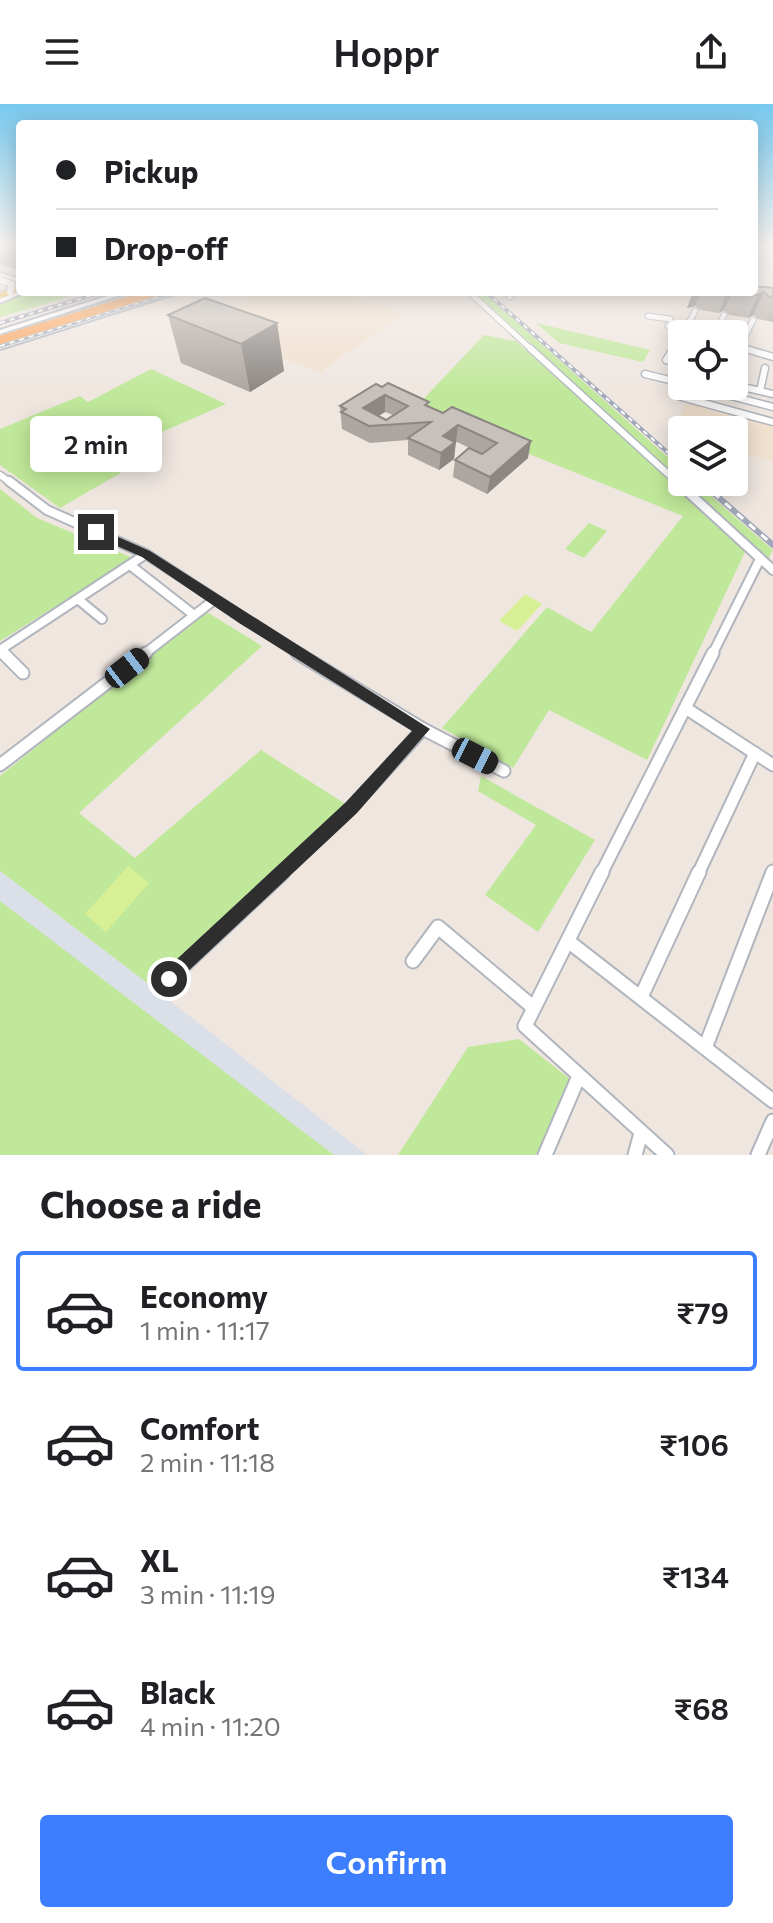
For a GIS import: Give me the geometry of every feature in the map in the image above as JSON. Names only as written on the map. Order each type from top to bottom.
[{"type":"highway","points":[[1,339],[130,296]]},
{"type":"highway","points":[[1,339],[143,296]]},
{"type":"main road","points":[[1,339],[52,315],[114,296]]},
{"type":"main road","points":[[1,339],[74,324],[164,296]]},
{"type":"main road","points":[[52,315],[38,324],[74,324]]},
{"type":"street","points":[[473,296],[773,570]]},
{"type":"street","points":[[690,320],[695,311]]},
{"type":"street","points":[[722,320],[724,315]]},
{"type":"street","points":[[648,316],[670,320]]},
{"type":"street","points":[[748,328],[753,320]]},
{"type":"street","points":[[748,349],[771,356],[773,343]]},
{"type":"street","points":[[760,391],[765,368]]},
{"type":"street","points":[[645,374],[668,380]]},
{"type":"street","points":[[748,388],[773,394]]},
{"type":"street","points":[[693,400],[773,422]]},
{"type":"street","points":[[746,400],[773,407]]},
{"type":"street","points":[[0,475],[47,510],[146,554],[214,600],[423,729],[504,771]]},
{"type":"street","points":[[23,673],[0,650],[146,554]]},
{"type":"street","points":[[667,1155],[525,1026],[760,559]]},
{"type":"street","points":[[130,565],[194,615]]},
{"type":"street","points":[[79,600],[102,619]]},
{"type":"street","points":[[0,765],[214,600]]},
{"type":"street","points":[[687,709],[773,765]]},
{"type":"street","points":[[169,979],[352,807],[423,729]]},
{"type":"street","points":[[641,997],[755,753]]},
{"type":"street","points":[[705,1048],[773,872]]},
{"type":"street","points":[[413,961],[438,927],[534,1008]]},
{"type":"street","points":[[568,941],[773,1101]]},
{"type":"street","points":[[545,1155],[579,1076]]},
{"type":"street","points":[[758,1155],[773,1121]]},
{"type":"street","points":[[635,1155],[641,1133]]},
{"type":"shaded area","points":[[232,296],[352,296],[403,314],[320,372],[201,329],[248,303]]},
{"type":"shaded area","points":[[687,402],[739,416],[680,416]]},
{"type":"shaded area","points":[[748,418],[773,425],[773,462],[748,454]]},
{"type":"shaded area","points":[[0,871],[150,985],[367,1155],[0,1155]]},
{"type":"green space","points":[[16,296],[71,296],[0,317],[0,303]]},
{"type":"green space","points":[[478,296],[487,296],[668,457],[668,468]]},
{"type":"green space","points":[[536,323],[650,350],[643,362],[559,343]]},
{"type":"green space","points":[[484,335],[516,341],[668,479],[668,496],[687,496],[746,550],[647,760],[549,710],[513,768],[442,728],[547,607],[591,632],[683,516],[415,408]]},
{"type":"green space","points":[[151,369],[226,404],[132,445],[148,457],[60,508],[0,465],[0,429],[80,396],[88,402]]},
{"type":"green space","points":[[0,489],[37,518],[133,558],[0,641]]},
{"type":"green space","points":[[698,496],[711,496],[773,550],[768,559]]},
{"type":"green space","points":[[589,523],[607,531],[584,558],[565,549]]},
{"type":"green space","points":[[525,594],[542,604],[517,631],[499,621]]},
{"type":"green space","points":[[205,611],[262,646],[79,813],[135,858],[261,750],[347,805],[150,985],[0,871],[0,776]]},
{"type":"green space","points":[[481,776],[595,840],[538,932],[485,895],[536,825],[478,791]]},
{"type":"green space","points":[[128,866],[149,883],[106,932],[85,914]]},
{"type":"green space","points":[[0,901],[334,1155],[0,1155]]},
{"type":"green space","points":[[519,1039],[570,1079],[536,1155],[398,1155],[468,1047]]},
{"type":"building","points":[[205,298],[277,323],[241,344],[168,315]]},
{"type":"building","points":[[388,383],[429,402],[425,405],[443,413],[452,407],[531,441],[490,477],[455,460],[469,448],[482,454],[497,443],[458,425],[443,436],[455,442],[441,453],[408,438],[431,422],[369,426],[341,412],[346,409],[340,406],[376,384],[382,387]],"holes":[[[385,395],[408,406],[386,420],[363,408]]]},
{"type":"railway","points":[[0,323],[90,296]]},
{"type":"railway","points":[[0,346],[159,296]]},
{"type":"railway","points":[[491,296],[668,453]]},
{"type":"railway","points":[[717,496],[773,545]]},
{"type":"route","points":[[96,532],[146,554],[244,620],[423,729],[352,807],[253,904],[169,979]]}]
